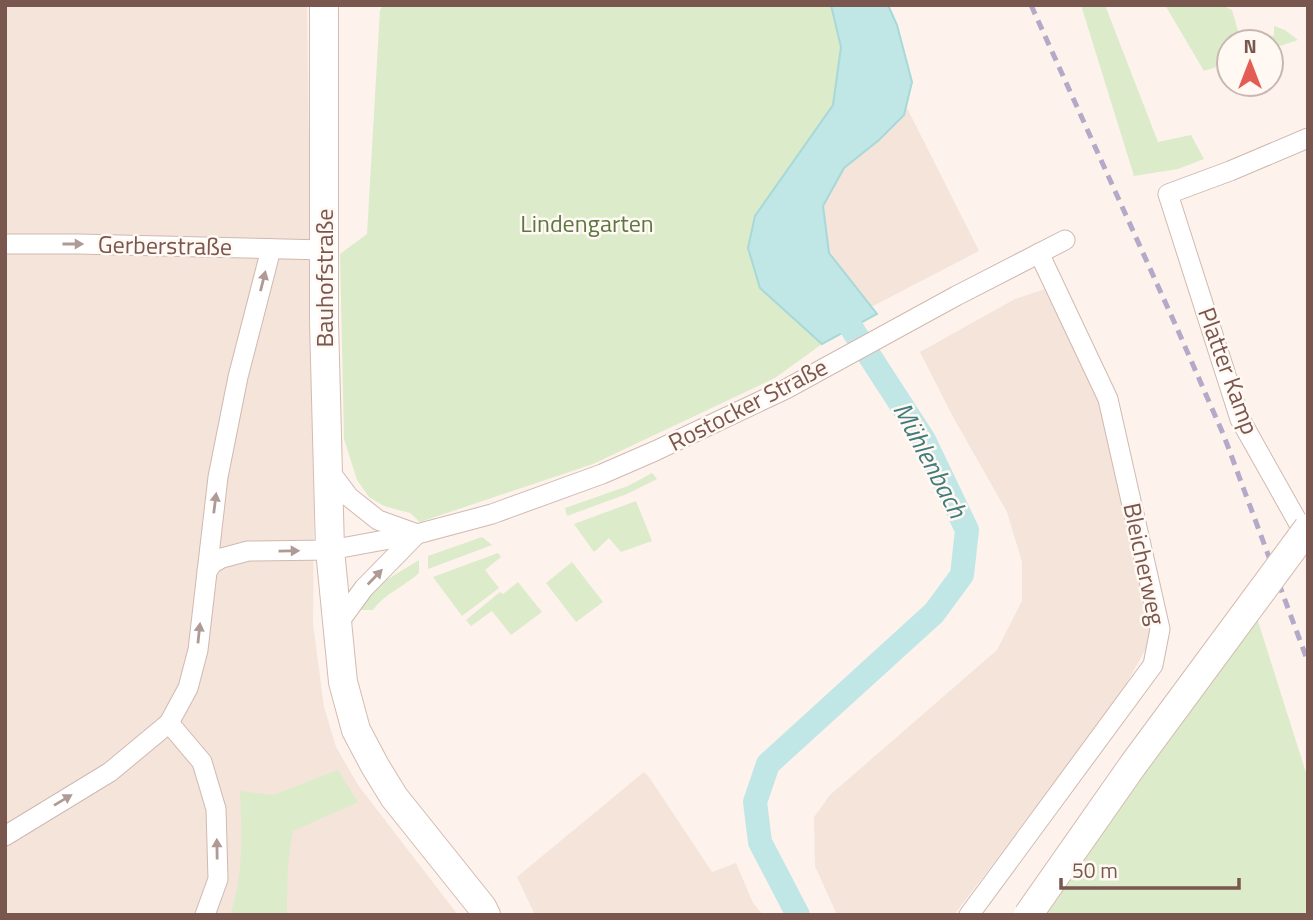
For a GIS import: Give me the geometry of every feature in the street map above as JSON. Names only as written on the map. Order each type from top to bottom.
[{"type":"street","name":"Bauhofstraße","points":[[324,5],[324,322],[330,550],[343,682],[356,730],[374,766],[394,797],[486,915]]},
{"type":"street","name":"Platter Kamp","points":[[1308,138],[1168,194],[1240,419],[1308,540]]},
{"type":"street","name":"Rostocker Straße","points":[[207,571],[222,558],[248,551],[330,550],[417,534],[492,514],[602,474],[786,389],[890,331],[1065,240]]},
{"type":"street","name":"Gerberstraße","points":[[5,244],[325,250]]},
{"type":"street","points":[[5,835],[110,772],[169,723],[188,688],[198,650],[218,477],[239,377],[271,249]]},
{"type":"street","name":"Bleicherweg","points":[[969,915],[1153,665],[1160,629],[1108,400],[1039,253]]},
{"type":"street","points":[[328,470],[349,497],[378,520],[417,534],[365,588],[337,625]]},
{"type":"street","points":[[1028,915],[1133,765],[1308,528]]},
{"type":"street","points":[[169,723],[202,762],[216,809],[218,879],[205,915]]},
{"type":"shaded area","points":[[5,5],[307,5],[314,499],[313,624],[324,707],[336,747],[358,785],[458,915],[5,915]]},
{"type":"shaded area","points":[[906,106],[979,251],[871,307],[829,253],[823,206],[844,168],[879,140],[903,116]]},
{"type":"shaded area","points":[[1048,288],[1100,401],[1150,617],[1149,643],[1118,699],[954,915],[837,915],[815,866],[814,817],[830,795],[997,650],[1022,601],[1022,562],[1007,512],[920,352],[1015,299]]},
{"type":"shaded area","points":[[644,772],[712,872],[736,863],[753,903],[763,915],[535,915],[517,877]]},
{"type":"green space","name":"Lindengarten","points":[[383,5],[888,5],[912,82],[904,115],[879,140],[844,168],[823,206],[829,253],[877,314],[822,344],[775,378],[593,464],[420,522],[410,513],[384,506],[369,497],[357,480],[344,439],[340,254],[367,234],[380,10]]},
{"type":"green space","points":[[1081,5],[1105,5],[1158,142],[1191,135],[1204,159],[1178,169],[1134,176]]},
{"type":"green space","points":[[1165,5],[1222,5],[1232,10],[1237,28],[1215,28],[1215,67],[1204,71]]},
{"type":"green space","points":[[1285,30],[1298,40],[1285,44]]},
{"type":"green space","points":[[652,473],[657,479],[627,494],[567,516],[565,508],[628,486]]},
{"type":"green space","points":[[636,501],[652,541],[621,552],[609,538],[594,552],[574,524]]},
{"type":"green space","points":[[482,537],[492,545],[428,569],[428,556]]},
{"type":"green space","points":[[498,553],[501,557],[485,570],[499,588],[462,616],[433,577]]},
{"type":"green space","points":[[419,560],[419,573],[413,578],[383,599],[373,610],[359,610],[378,585]]},
{"type":"green space","points":[[572,562],[603,602],[576,622],[546,583]]},
{"type":"green space","points":[[518,582],[542,612],[511,635],[492,611],[471,626],[466,620],[500,592],[503,594]]},
{"type":"green space","points":[[1252,602],[1308,779],[1308,915],[1028,915]]},
{"type":"green space","points":[[338,770],[358,802],[293,831],[288,862],[287,915],[230,915],[240,869],[240,791],[273,795]]},
{"type":"water","points":[[831,5],[888,5],[897,25],[912,82],[904,115],[879,140],[844,168],[823,206],[829,253],[877,314],[822,344],[760,288],[748,248],[755,216],[833,105],[841,47]]},
{"type":"waterway","name":"Mühlenbach","points":[[798,915],[760,842],[755,802],[768,764],[934,613],[962,575],[967,530],[924,440],[834,301]]},
{"type":"railway","points":[[1031,5],[1224,436],[1308,662]]}]
